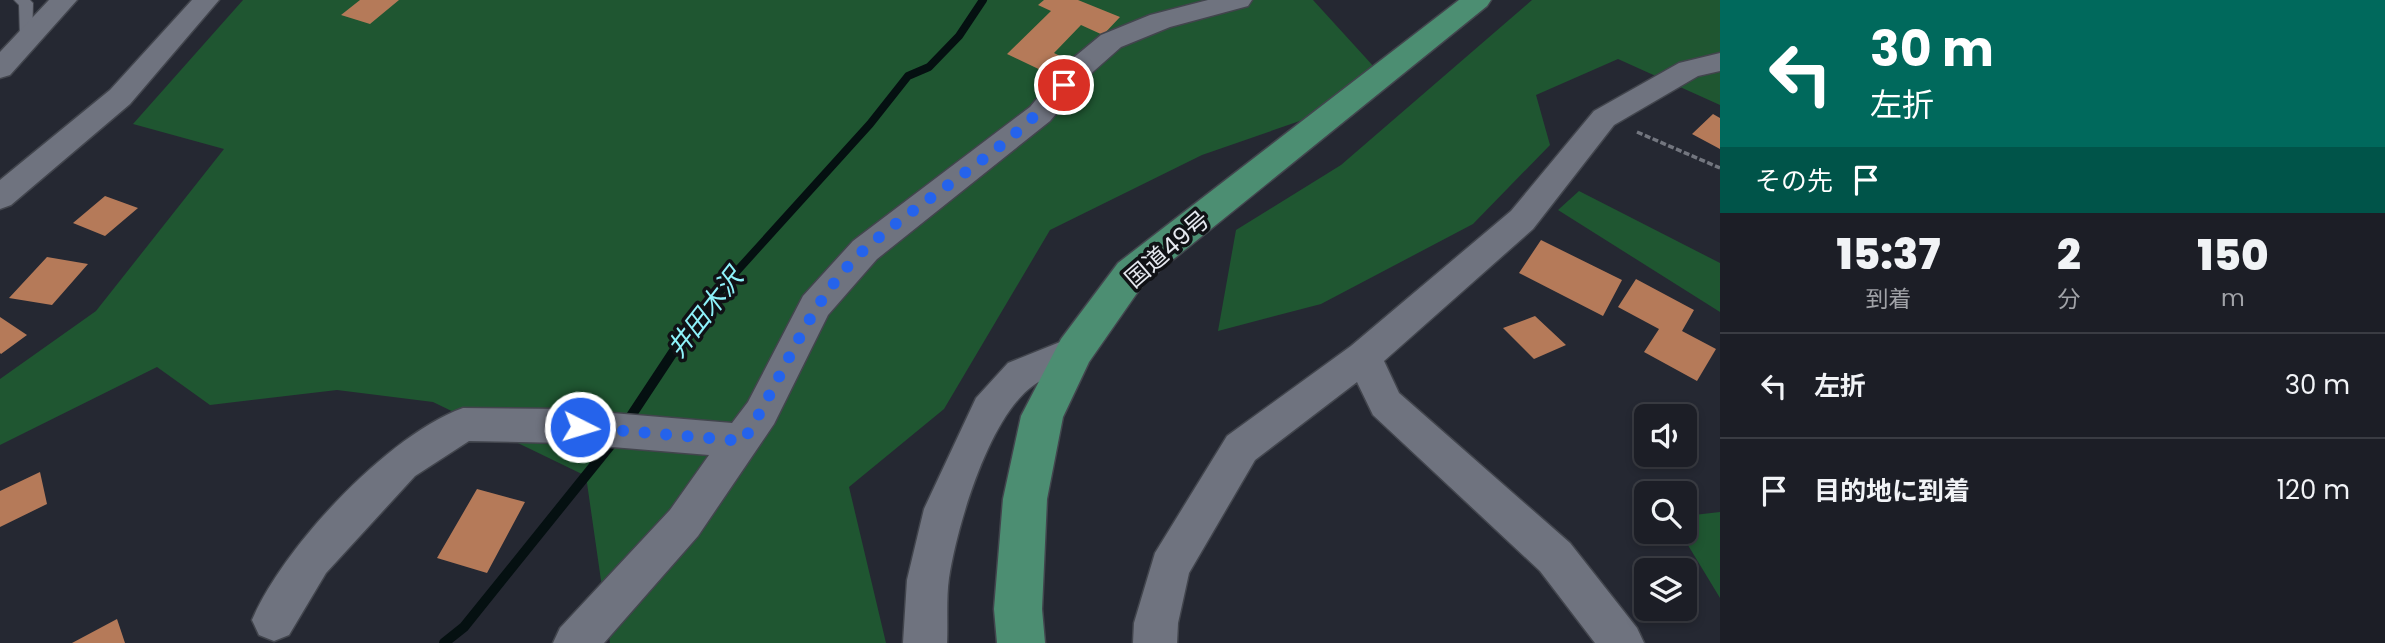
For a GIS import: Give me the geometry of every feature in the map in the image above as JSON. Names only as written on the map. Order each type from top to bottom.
[{"type":"highway","name":"国道49号","points":[[1021,643],[1018,608],[1025,499],[1042,416],[1074,351],[1131,273],[1477,0]]},
{"type":"street","points":[[0,69],[64,0]]},
{"type":"street","points":[[0,197],[100,116],[206,0]]},
{"type":"street","points":[[575,643],[684,523],[761,413],[815,306],[865,250],[1040,114],[1076,71],[1111,41],[1160,21],[1239,0]]},
{"type":"street","points":[[1155,643],[1156,623],[1170,567],[1241,448],[1364,357],[1521,220],[1604,118],[1689,69],[1720,62]]},
{"type":"street","points":[[925,643],[928,580],[944,509],[989,409],[1021,374],[1074,351]]},
{"type":"street","points":[[1364,357],[1386,404],[1555,557],[1622,643]]},
{"type":"street","points":[[274,620],[311,559],[401,464],[464,425],[597,428],[743,441]]},
{"type":"lane","points":[[22,0],[26,3],[27,40]]},
{"type":"path","points":[[1604,118],[1720,168]]},
{"type":"green space","points":[[243,0],[1313,0],[1375,68],[1320,114],[1202,155],[1050,230],[944,409],[849,487],[886,643],[610,643],[586,476],[433,402],[337,390],[210,405],[157,367],[0,445],[0,379],[96,311],[224,149],[133,124]]},
{"type":"green space","points":[[1532,0],[1720,0],[1720,105],[1618,59],[1536,95],[1550,145],[1473,224],[1321,304],[1218,331],[1236,230],[1341,165]]},
{"type":"green space","points":[[1579,191],[1720,263],[1720,312],[1558,210]]},
{"type":"green space","points":[[1720,512],[1720,598],[1687,544],[1697,544],[1697,515]]},
{"type":"building","points":[[360,0],[399,0],[370,24],[341,15]]},
{"type":"building","points":[[1044,0],[1078,0],[1120,17],[1103,35],[1081,25],[1054,53],[1064,58],[1049,74],[1007,54],[1051,11],[1038,5]]},
{"type":"building","points":[[1713,114],[1720,118],[1720,149],[1692,134]]},
{"type":"building","points":[[105,196],[138,208],[105,236],[73,223]]},
{"type":"building","points":[[1541,240],[1622,280],[1603,316],[1519,273]]},
{"type":"building","points":[[47,257],[88,264],[52,305],[9,298]]},
{"type":"building","points":[[1636,279],[1694,310],[1682,331],[1716,349],[1697,381],[1644,352],[1659,329],[1618,307]]},
{"type":"building","points":[[1535,316],[1566,345],[1534,359],[1503,328]]},
{"type":"building","points":[[0,317],[27,335],[1,354],[0,353]]},
{"type":"building","points":[[40,472],[47,504],[0,527],[0,491]]},
{"type":"building","points":[[477,489],[525,502],[487,573],[437,558]]},
{"type":"building","points":[[117,619],[125,643],[72,643]]},
{"type":"waterway","name":"井田木沢","points":[[727,282],[870,124],[908,76],[929,67],[959,36],[983,0]]},
{"type":"waterway","name":"井田木沢","points":[[625,425],[699,313],[729,280]]},
{"type":"waterway","name":"井田木沢","points":[[444,643],[464,627],[617,437]]},
{"type":"route","points":[[580,427],[743,441],[761,413],[815,306],[865,250],[1040,114],[1064,85]]}]
